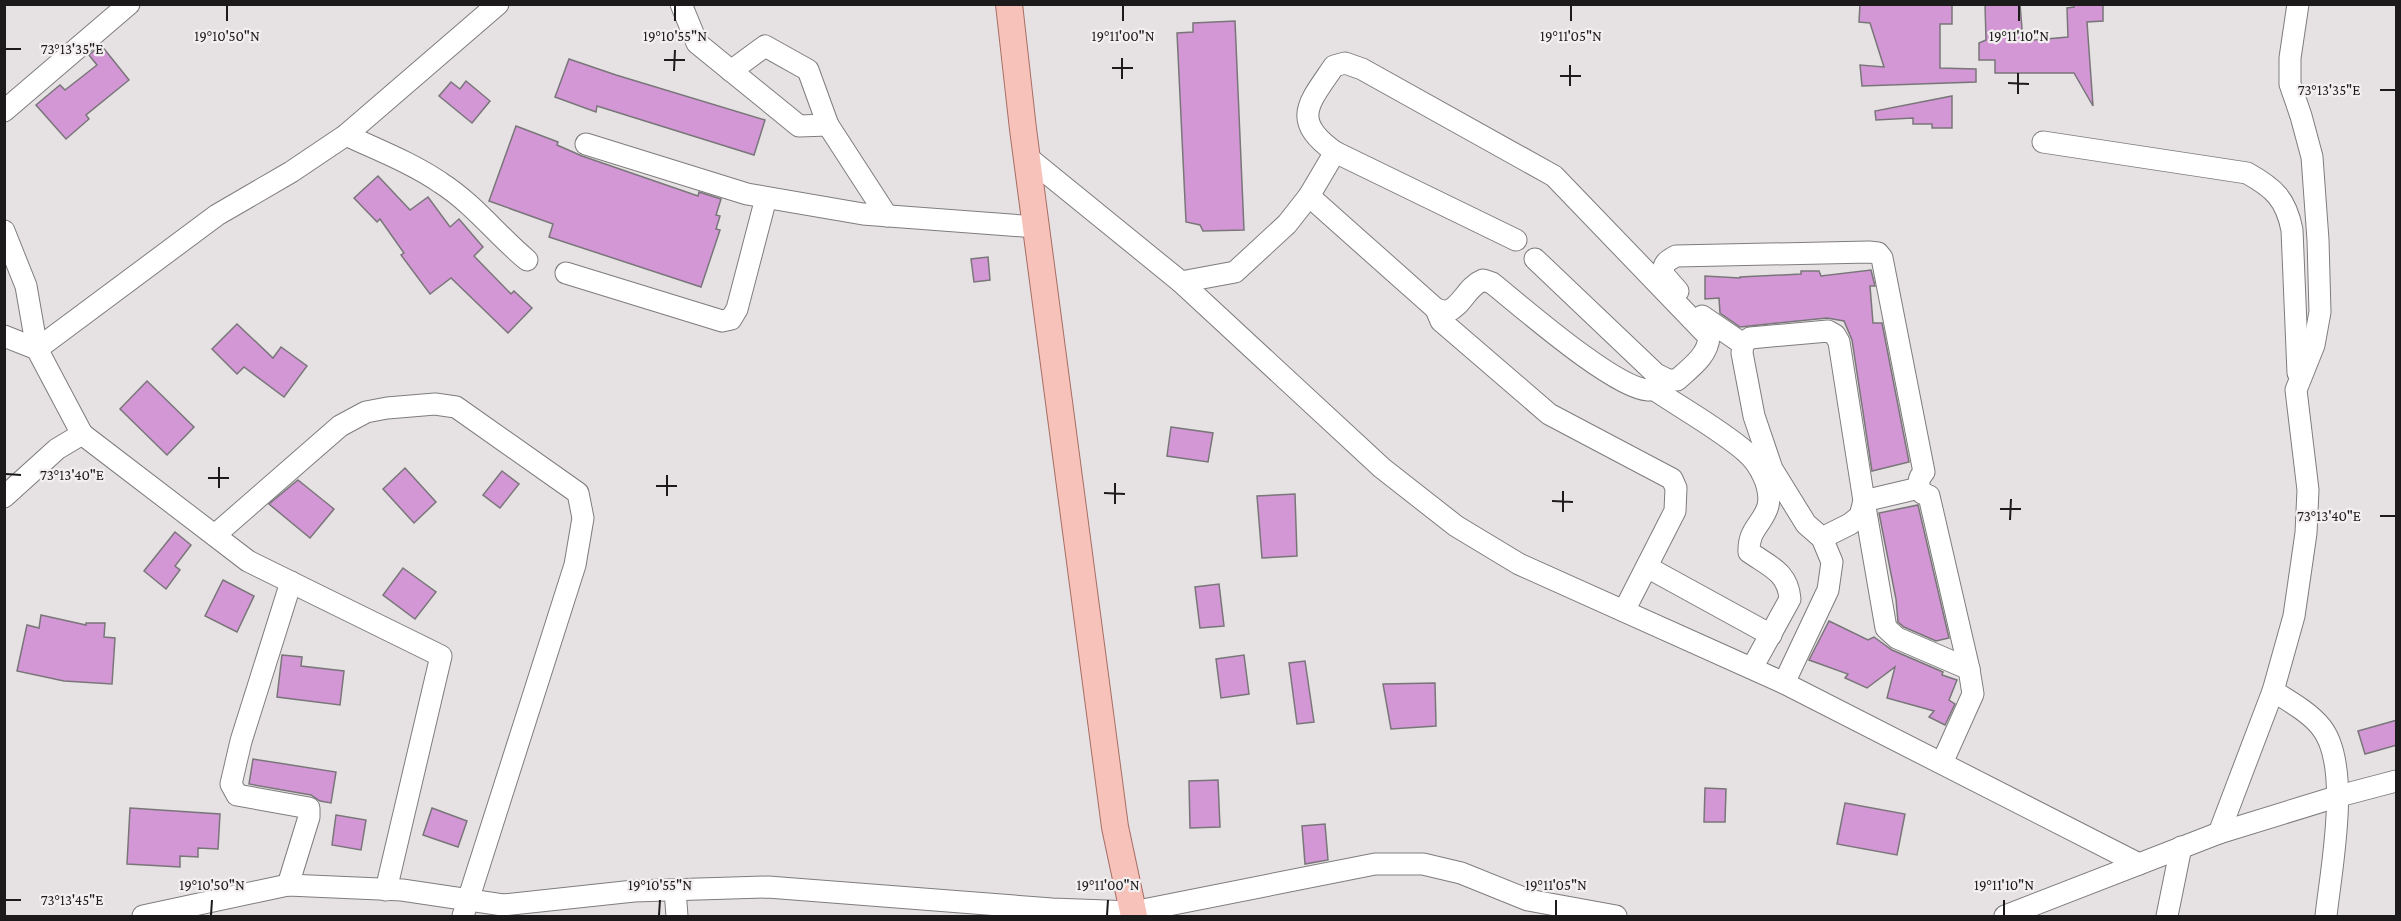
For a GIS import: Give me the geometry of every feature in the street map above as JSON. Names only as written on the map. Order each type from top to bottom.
[{"type":"main road","points":[[1009,4],[1026,156],[1115,827],[1134,914]]},
{"type":"street","points":[[4,111],[129,4]]},
{"type":"street","points":[[37,349],[217,215],[291,172],[346,135],[498,4]]},
{"type":"street","points":[[681,4],[697,43],[731,71],[799,126],[828,125]]},
{"type":"street","points":[[2298,4],[2290,58],[2290,84],[2312,158],[2320,312],[2314,345],[2299,380]]},
{"type":"street","points":[[731,71],[765,46],[808,70],[828,125],[887,216]]},
{"type":"street","points":[[1436,309],[1447,312],[1454,308],[1473,284],[1483,280],[1492,283],[1603,370],[1646,390],[1677,380],[1709,346],[1709,337],[1554,176],[1362,69],[1345,63],[1334,66],[1309,103],[1308,121],[1311,131],[1335,152],[1516,240]]},
{"type":"street","points":[[346,135],[409,164],[442,183],[464,200],[527,260]]},
{"type":"street","points":[[2043,142],[2247,173],[2279,194],[2289,215],[2292,230],[2299,380],[2296,401],[2308,490],[2306,532],[2294,616],[2273,691],[2219,833]]},
{"type":"street","points":[[586,144],[766,198],[863,214],[1036,227]]},
{"type":"street","points":[[1181,282],[1235,272],[1287,225],[1309,196],[1335,152]]},
{"type":"street","points":[[1026,156],[1181,282],[1382,468],[1456,526],[1519,564],[1784,683],[2139,864]]},
{"type":"street","points":[[1309,196],[1436,309],[1441,321],[1549,414],[1672,479],[1676,488],[1675,511],[1624,611]]},
{"type":"street","points":[[566,273],[722,321],[731,319],[737,309],[766,198]]},
{"type":"street","points":[[4,231],[26,286],[37,349],[82,434],[248,561],[441,656],[386,890]]},
{"type":"street","points":[[1743,344],[1699,314],[1663,274],[1666,261],[1676,256],[1695,255],[1878,253],[1882,258],[1924,472],[1921,475],[1919,488],[1922,493],[1929,496],[1970,669],[1973,694],[1942,764]]},
{"type":"street","points":[[1535,259],[1656,374],[1661,385],[1748,453],[1761,472],[1769,490],[1768,507],[1751,533],[1749,552],[1785,577],[1790,599],[1752,668]]},
{"type":"street","points":[[1784,683],[1828,590],[1832,562],[1822,538],[1806,524],[1772,469],[1754,416],[1742,353],[1743,344],[1750,338],[1828,331],[1835,335],[1839,342],[1886,628],[1897,638],[1970,669]]},
{"type":"street","points":[[4,336],[37,349]]},
{"type":"street","points":[[215,535],[340,426],[366,412],[387,408],[435,404],[456,407],[578,493],[583,518],[575,565],[465,908]]},
{"type":"street","points":[[4,497],[57,449],[82,434]]},
{"type":"street","points":[[1864,501],[1919,488]]},
{"type":"street","points":[[1822,538],[1850,524],[1860,516],[1864,501]]},
{"type":"street","points":[[1647,567],[1771,635]]},
{"type":"street","points":[[288,885],[309,817],[309,808],[237,795],[231,784],[241,741],[291,582]]},
{"type":"street","points":[[2273,691],[2321,727],[2332,748],[2339,796],[2326,916]]},
{"type":"street","points":[[2005,916],[2219,833],[2339,796],[2397,781]]},
{"type":"street","points":[[2167,916],[2181,847]]},
{"type":"street","points":[[143,916],[288,885],[386,890],[465,908],[634,891],[768,887],[1049,913],[1134,914],[1375,864],[1433,866],[1461,873],[1528,900],[1616,916]]},
{"type":"street","points":[[675,890],[677,916]]},
{"type":"building","points":[[1860,4],[1952,4],[1952,24],[1940,24],[1940,68],[1976,69],[1976,82],[1862,86],[1860,65],[1884,67],[1870,23],[1859,22]]},
{"type":"building","points":[[1985,4],[2020,4],[2023,41],[2068,37],[2067,8],[2074,7],[2074,4],[2103,4],[2103,21],[2087,22],[2093,106],[2074,73],[1995,73],[1995,60],[1979,60],[1979,43],[1986,40]]},
{"type":"building","points":[[1235,21],[1244,230],[1203,231],[1200,225],[1186,222],[1177,33],[1193,32],[1193,23]]},
{"type":"building","points":[[101,45],[129,80],[86,115],[89,119],[66,139],[36,105],[60,85],[65,90],[97,65],[89,55]]},
{"type":"building","points":[[569,59],[765,120],[754,155],[597,106],[596,112],[555,97]]},
{"type":"building","points":[[466,81],[490,101],[472,123],[439,96],[451,82],[460,89]]},
{"type":"building","points":[[1952,96],[1952,128],[1932,128],[1932,124],[1913,124],[1913,118],[1876,120],[1875,111]]},
{"type":"building","points":[[516,126],[558,142],[557,145],[582,156],[698,196],[699,192],[721,199],[716,215],[720,216],[716,229],[720,230],[701,287],[549,237],[553,224],[489,201]]},
{"type":"building","points":[[378,176],[410,210],[428,197],[450,227],[459,219],[483,247],[474,256],[511,294],[514,291],[532,308],[508,333],[451,278],[430,294],[401,255],[404,253],[380,219],[377,222],[354,198]]},
{"type":"building","points":[[988,257],[990,280],[974,282],[971,259]]},
{"type":"building","points":[[1871,270],[1875,286],[1870,286],[1873,323],[1882,323],[1909,462],[1872,471],[1852,340],[1844,321],[1827,318],[1740,327],[1720,313],[1719,298],[1705,299],[1705,276],[1740,278],[1819,271],[1821,276]]},
{"type":"building","points":[[237,324],[273,358],[281,347],[307,366],[284,397],[244,367],[237,374],[212,349]]},
{"type":"building","points":[[147,381],[194,427],[167,455],[120,409]]},
{"type":"building","points":[[1171,427],[1213,433],[1208,462],[1167,456]]},
{"type":"building","points":[[405,468],[436,502],[414,523],[383,489]]},
{"type":"building","points":[[502,471],[519,484],[500,508],[483,495]]},
{"type":"building","points":[[298,480],[334,509],[310,538],[269,504]]},
{"type":"building","points":[[1295,494],[1297,556],[1262,558],[1257,496]]},
{"type":"building","points":[[1918,505],[1949,638],[1936,641],[1898,622],[1896,599],[1879,513]]},
{"type":"building","points":[[175,532],[191,545],[175,566],[180,570],[166,589],[144,571]]},
{"type":"building","points":[[403,568],[436,592],[415,619],[383,595]]},
{"type":"building","points":[[223,580],[254,596],[237,632],[205,616]]},
{"type":"building","points":[[1219,584],[1224,626],[1200,628],[1195,587]]},
{"type":"building","points":[[41,615],[86,625],[86,623],[105,623],[104,637],[115,638],[112,684],[64,681],[17,671],[27,625],[39,628]]},
{"type":"building","points":[[1829,621],[1868,640],[1874,637],[1892,650],[1957,680],[1949,700],[1955,704],[1945,725],[1929,717],[1934,711],[1887,698],[1895,667],[1867,688],[1845,678],[1848,674],[1809,660]]},
{"type":"building","points":[[282,655],[302,657],[301,666],[344,671],[340,705],[277,697]]},
{"type":"building","points":[[1244,655],[1249,694],[1221,698],[1216,659]]},
{"type":"building","points":[[1305,661],[1314,722],[1297,724],[1289,663]]},
{"type":"building","points":[[1435,683],[1436,726],[1391,729],[1383,684]]},
{"type":"building","points":[[2397,720],[2397,745],[2365,754],[2358,731]]},
{"type":"building","points":[[253,759],[336,772],[331,803],[320,801],[311,795],[249,784]]},
{"type":"building","points":[[1218,780],[1220,827],[1190,828],[1189,781]]},
{"type":"building","points":[[1705,788],[1726,789],[1725,822],[1704,822]]},
{"type":"building","points":[[1845,803],[1905,814],[1897,855],[1837,844]]},
{"type":"building","points":[[130,808],[220,814],[218,849],[198,848],[198,857],[180,856],[180,867],[127,864]]},
{"type":"building","points":[[432,808],[467,821],[458,847],[423,835]]},
{"type":"building","points":[[336,815],[366,820],[361,850],[332,845]]},
{"type":"building","points":[[1325,824],[1328,860],[1305,864],[1302,826]]}]
